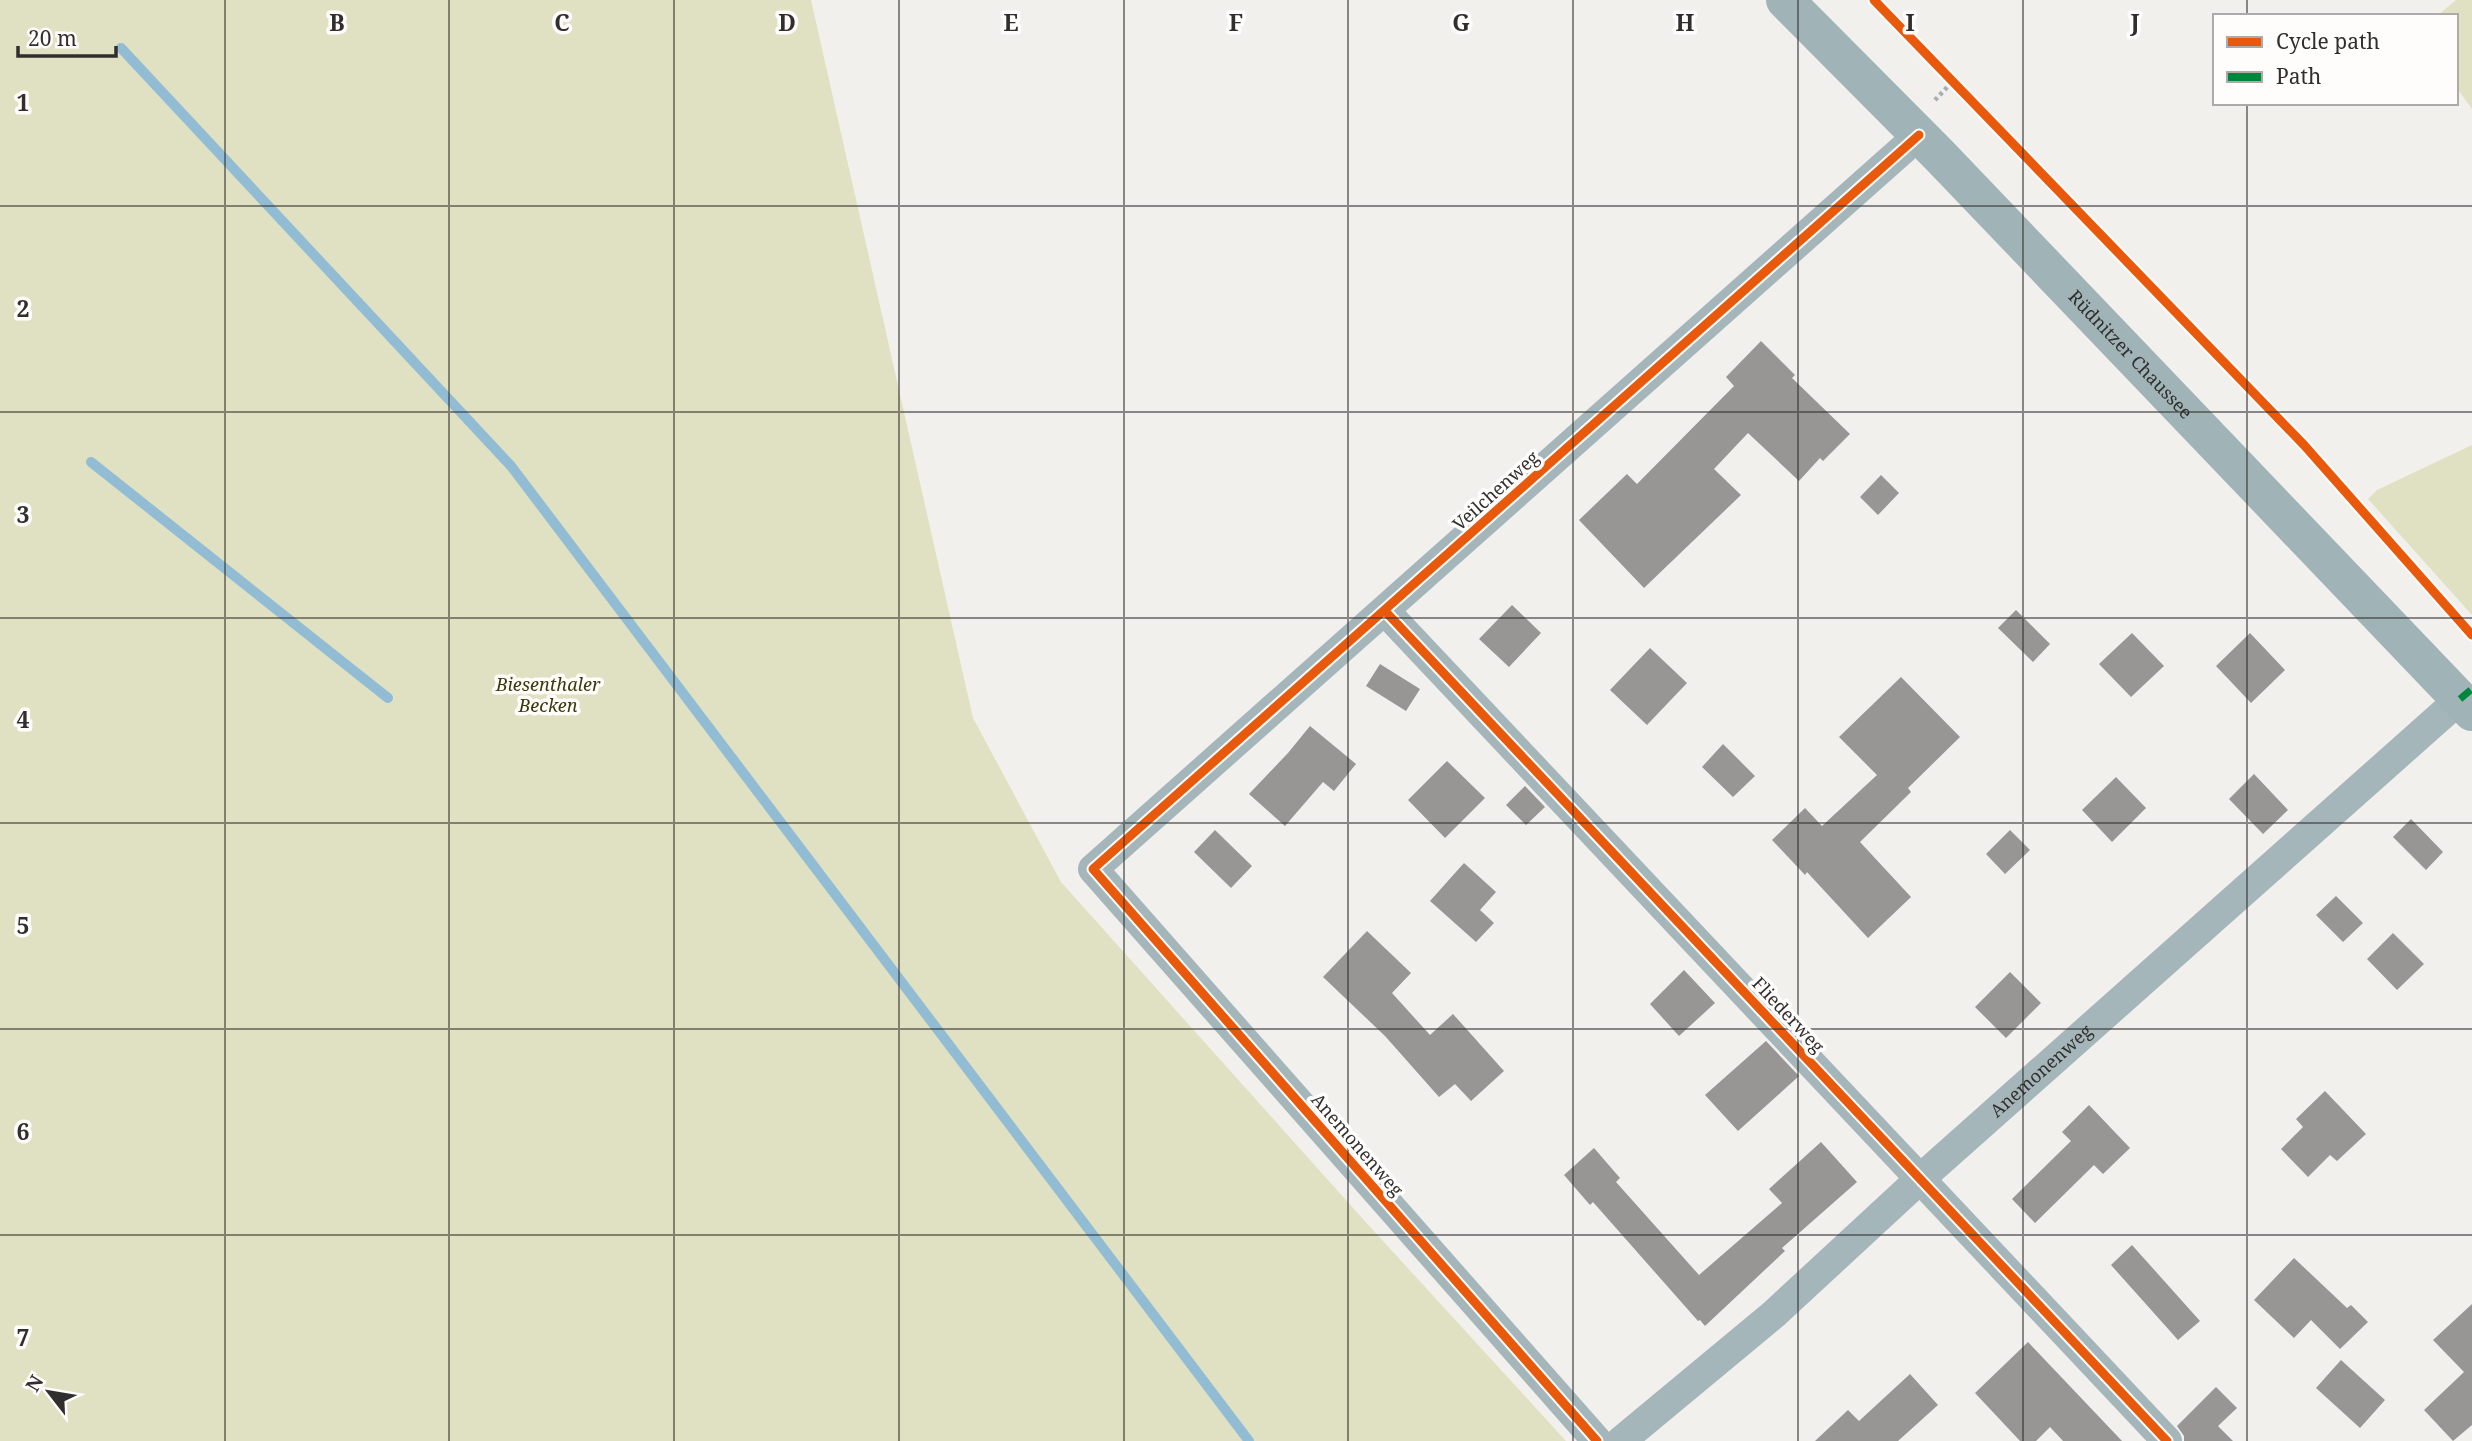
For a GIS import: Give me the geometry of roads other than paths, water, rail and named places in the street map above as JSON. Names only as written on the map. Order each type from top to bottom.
[{"type":"main road","name":"Rüdnitzer Chaussee","points":[[1785,0],[1920,135],[2466,706]]},
{"type":"street","name":"Veilchenweg","points":[[1093,869],[1920,135]]},
{"type":"street","name":"Fliederweg","points":[[1385,611],[2167,1441]]},
{"type":"street","name":"Anemonenweg","points":[[1621,1441],[1774,1314],[1920,1179],[2466,706]]},
{"type":"street","name":"Anemonenweg","points":[[1093,869],[1597,1441]]},
{"type":"waterway","points":[[121,48],[511,466],[1249,1441]]},
{"type":"waterway","points":[[91,462],[388,698]]},
{"type":"park label","name":"Biesenthaler Becken","points":[[548,695]]}]
